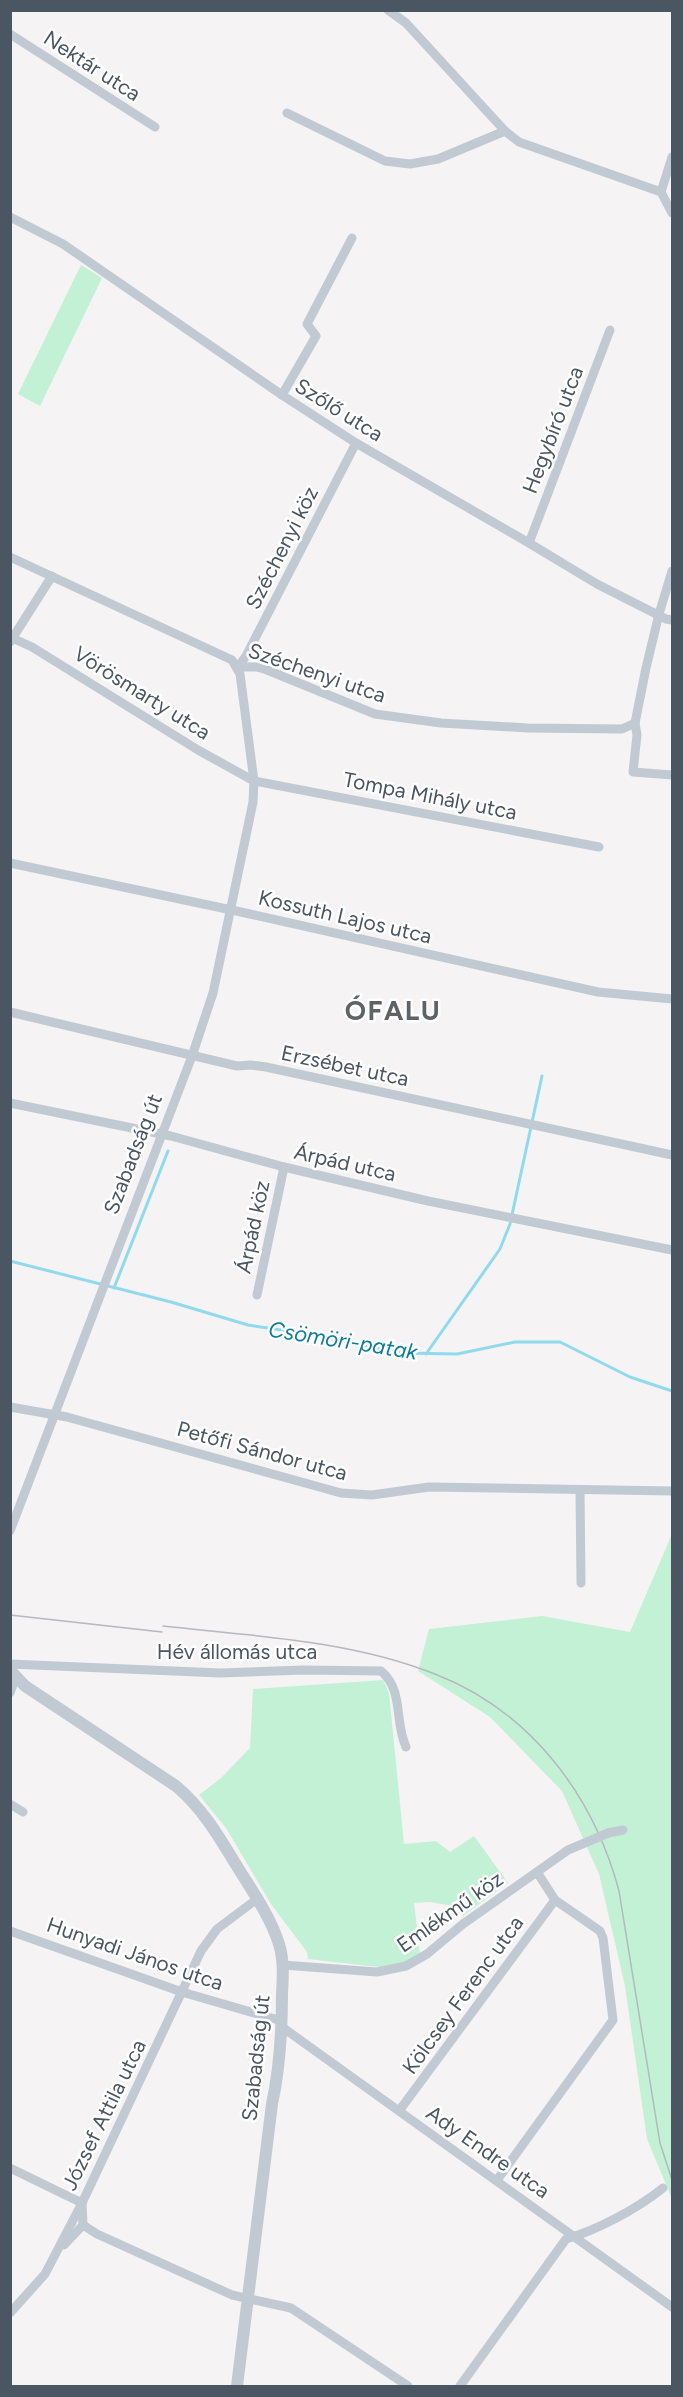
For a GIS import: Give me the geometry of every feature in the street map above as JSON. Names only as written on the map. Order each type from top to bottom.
[{"type":"street","points":[[388,10],[406,23],[505,131],[519,142],[661,192],[672,213]]},
{"type":"street","name":"Nektár utca","points":[[10,34],[154,127]]},
{"type":"street","points":[[287,112],[385,161],[410,164],[438,159],[505,131]]},
{"type":"street","points":[[661,192],[672,157]]},
{"type":"street","name":"Szőlő utca","points":[[10,217],[63,244],[356,444],[597,584],[672,620]]},
{"type":"street","points":[[282,395],[315,336],[307,324],[352,238]]},
{"type":"street","name":"Hegybíró utca","points":[[529,543],[610,330]]},
{"type":"street","name":"Széchenyi köz","points":[[238,667],[246,656],[356,444]]},
{"type":"street","name":"Széchenyi utca","points":[[10,557],[222,654],[238,667],[257,667],[267,670],[375,714],[441,723],[528,728],[622,729],[635,723]]},
{"type":"street","points":[[672,571],[659,614],[635,723],[637,735],[633,772],[672,775]]},
{"type":"street","points":[[12,639],[52,576]]},
{"type":"street","name":"Vörösmarty utca","points":[[12,639],[32,647],[198,750],[254,781]]},
{"type":"street","name":"Szabadság út","points":[[10,1531],[192,1056],[213,993],[253,802],[254,781],[238,667]]},
{"type":"street","name":"Tompa Mihály utca","points":[[254,781],[599,847]]},
{"type":"street","name":"Kossuth Lajos utca","points":[[10,863],[598,992],[672,999]]},
{"type":"street","name":"Erzsébet utca","points":[[10,1012],[237,1066],[266,1067],[672,1155]]},
{"type":"street","name":"Árpád utca","points":[[10,1103],[162,1134],[284,1167],[428,1201],[672,1250]]},
{"type":"street","name":"Árpád köz","points":[[256,1295],[284,1167]]},
{"type":"street","name":"Petőfi Sándor utca","points":[[10,1407],[54,1415],[341,1493],[372,1495],[429,1487],[672,1491]]},
{"type":"street","points":[[580,1490],[581,1583]]},
{"type":"street","name":"Hév állomás utca","points":[[10,1664],[220,1673],[304,1670],[381,1671],[394,1684],[400,1734],[406,1747]]},
{"type":"street","points":[[10,1693],[13,1673]]},
{"type":"street","name":"Szabadság út","points":[[13,1673],[25,1686],[177,1786],[189,1797],[214,1829],[257,1899],[277,1937],[283,1965],[278,2079],[272,2104],[237,2386]]},
{"type":"street","points":[[10,1804],[23,1812]]},
{"type":"street","name":"Emlékmű köz","points":[[283,1965],[377,1972],[387,1972],[406,1966],[427,1954],[464,1924],[568,1850],[608,1833],[623,1830]]},
{"type":"street","points":[[497,2180],[613,2020],[603,1938],[600,1931],[555,1900],[537,1872]]},
{"type":"street","name":"József Attila utca","points":[[10,2313],[45,2274],[82,2203],[206,1942],[230,1918],[257,1899]]},
{"type":"street","name":"Kölcsey Ferenc utca","points":[[399,2111],[555,1900]]},
{"type":"street","name":"Hunyadi János utca","points":[[10,1931],[182,1992],[282,2024]]},
{"type":"street","name":"Ady Endre utca","points":[[282,2024],[672,2307]]},
{"type":"street","points":[[10,2168],[82,2203],[83,2225],[97,2234],[232,2295],[291,2308],[408,2386]]},
{"type":"street","points":[[460,2386],[566,2239],[581,2235],[650,2198],[663,2188]]},
{"type":"street","name":"József Attila utca","points":[[56,2253],[83,2225]]},
{"type":"green space","points":[[81,265],[102,278],[40,406],[18,394]]},
{"type":"green space","points":[[672,1534],[672,2199],[647,2139],[625,1986],[599,1874],[562,1791],[490,1717],[418,1671],[429,1629],[542,1616],[630,1632]]},
{"type":"green space","points":[[383,1680],[389,1693],[404,1844],[436,1841],[450,1852],[474,1836],[508,1883],[463,1916],[459,1907],[430,1902],[414,1903],[420,1954],[406,1964],[387,1968],[308,1959],[307,1952],[271,1904],[226,1828],[199,1795],[221,1778],[250,1748],[253,1689]]},
{"type":"waterway","points":[[426,1354],[500,1249],[510,1224],[542,1076]]},
{"type":"waterway","points":[[114,1288],[168,1151]]},
{"type":"waterway","name":"Csömöri-patak","points":[[10,1261],[171,1302],[248,1325],[315,1335],[400,1353],[457,1354],[515,1342],[560,1342],[630,1377],[672,1391]]},
{"type":"tram line","points":[[10,1615],[162,1632]]},
{"type":"tram line","points":[[163,1626],[335,1647],[369,1654],[435,1674],[469,1690],[500,1710],[528,1733],[553,1760],[593,1821],[608,1855],[619,1891],[660,2143],[672,2180]]},
{"type":"district","name":"ÓFALU","points":[[393,1011]]}]
